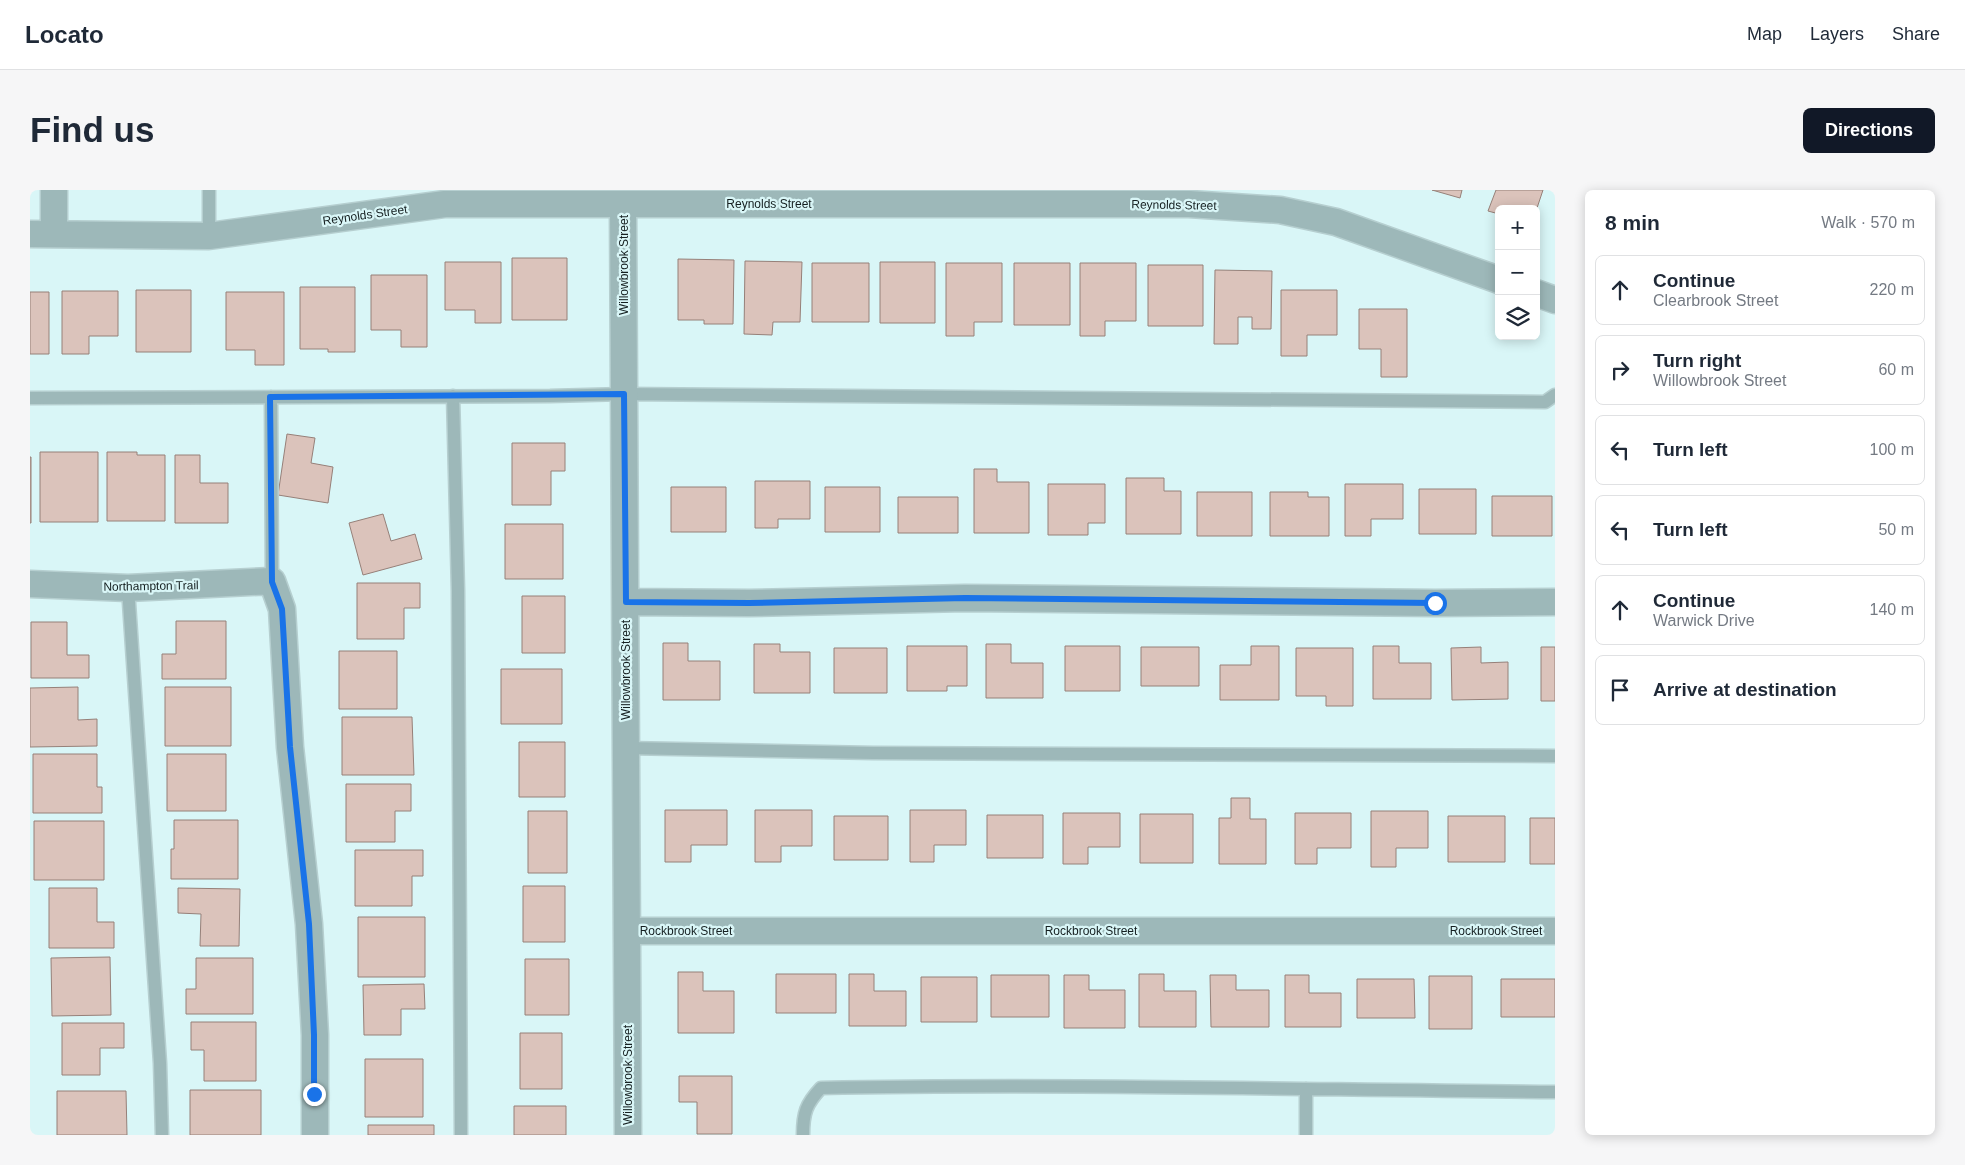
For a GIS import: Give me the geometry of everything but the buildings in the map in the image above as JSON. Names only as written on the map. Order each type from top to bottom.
[{"type":"street","points":[[42,234],[54,190]]},
{"type":"street","name":"Reynolds Street","points":[[42,234],[209,236],[445,204],[1189,204],[1280,210],[1336,222],[1495,279]]},
{"type":"street","name":"Willowbrook Street","points":[[624,204],[628,1135]]},
{"type":"street","points":[[1540,294],[1555,300]]},
{"type":"street","points":[[272,582],[282,609],[290,747],[309,924],[316,1135]]},
{"type":"street","name":"Northampton Trail","points":[[30,584],[128,588],[272,582]]},
{"type":"street","points":[[626,602],[749,603],[974,598],[1435,603],[1555,602]]},
{"type":"street","name":"Rockbrook Street","points":[[627,931],[1555,931]]},
{"type":"lane","points":[[209,190],[209,236]]},
{"type":"lane","points":[[30,398],[624,394],[1545,402],[1555,395]]},
{"type":"lane","points":[[453,396],[458,601],[461,1135]]},
{"type":"lane","points":[[270,397],[272,582]]},
{"type":"lane","points":[[128,588],[160,1063],[162,1135]]},
{"type":"lane","points":[[626,748],[873,753],[1555,756]]},
{"type":"lane","points":[[803,1135],[803,1117],[810,1100],[821,1088],[1215,1086],[1555,1092]]},
{"type":"lane","points":[[1306,1089],[1306,1135]]},
{"type":"route","points":[[314,1094],[314,1035],[309,924],[290,747],[282,609],[272,582],[270,397],[624,394],[626,602],[749,603],[965,598],[1435,603]]}]
